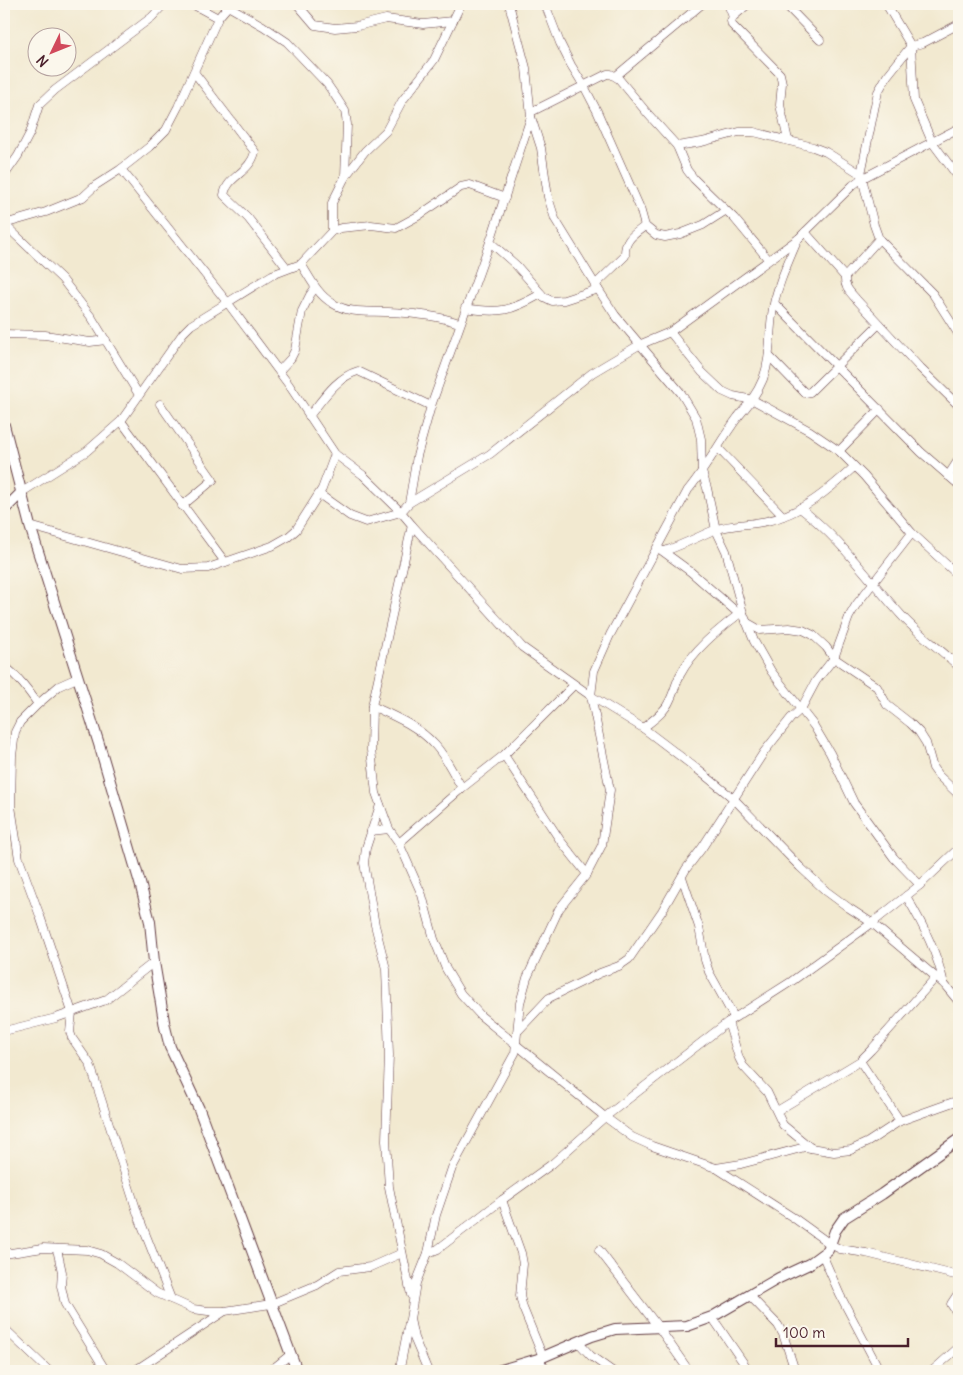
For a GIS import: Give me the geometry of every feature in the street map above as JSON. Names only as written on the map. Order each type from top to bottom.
[{"type":"street","points":[[4,176],[18,156],[30,133],[40,105],[55,90],[152,17],[164,4]]},
{"type":"street","points":[[192,4],[218,18]]},
{"type":"street","points":[[297,4],[315,25],[335,28],[356,26],[386,19],[423,24],[453,21]]},
{"type":"street","points":[[332,231],[332,203],[345,177],[365,152],[386,131],[402,101],[434,60],[461,4]]},
{"type":"street","points":[[518,4],[510,6],[526,68],[531,115],[541,148],[546,188],[555,219],[596,287],[639,345],[655,361],[680,393],[696,418],[702,439],[702,472],[716,530],[732,571],[741,614]]},
{"type":"street","points":[[616,76],[702,4]]},
{"type":"street","points":[[728,4],[733,17]]},
{"type":"street","points":[[748,4],[733,17],[732,25],[780,74],[782,83],[780,105],[788,140]]},
{"type":"street","points":[[785,4],[820,40]]},
{"type":"street","points":[[886,4],[911,46],[914,100],[932,142],[959,178]]},
{"type":"street","points":[[139,395],[92,318],[62,279],[4,224],[52,210],[83,197],[96,185],[121,169],[149,147],[166,130],[218,18],[229,5],[288,42],[327,84],[336,97],[345,111],[347,124],[345,177]]},
{"type":"street","points":[[547,5],[560,44],[570,65],[584,86],[640,208],[645,226],[656,235],[665,237],[680,234],[702,225],[726,211]]},
{"type":"street","points":[[959,24],[911,46],[887,76],[878,92],[861,176],[879,239],[933,294],[959,335]]},
{"type":"street","points":[[194,72],[255,152],[253,160],[225,188],[224,195],[248,218],[287,268]]},
{"type":"street","points":[[410,503],[417,456],[431,406],[490,242],[531,115],[607,74],[616,76],[677,146],[690,175],[734,218],[768,259]]},
{"type":"street","points":[[319,494],[350,516],[366,522],[402,512],[410,503],[490,454],[592,373],[639,345],[670,332],[798,238],[861,176],[959,128]]},
{"type":"street","points":[[677,146],[702,142],[739,132],[754,132],[826,152],[861,176]]},
{"type":"street","points":[[121,169],[228,302],[279,371],[335,454],[363,476],[402,512],[522,647],[574,685],[643,728],[734,799],[826,891],[872,923],[944,984],[959,1001]]},
{"type":"street","points":[[5,508],[22,492],[87,451],[121,421],[183,333],[191,325],[287,268],[301,264],[332,231],[341,228],[371,225],[396,228],[418,216],[461,187],[470,185],[505,198]]},
{"type":"street","points":[[490,242],[516,265],[541,294],[552,301],[564,300],[596,287],[625,256],[624,248],[626,242],[645,226]]},
{"type":"street","points":[[805,232],[845,277]]},
{"type":"street","points":[[399,1370],[410,1319],[412,1299],[419,1274],[428,1253],[436,1215],[452,1168],[515,1053],[520,1003],[527,978],[559,909],[587,874],[602,846],[610,790],[591,696],[594,670],[610,635],[661,550],[688,490],[738,418],[753,400],[763,379],[769,356],[772,313],[782,279],[798,238]]},
{"type":"street","points":[[879,239],[845,277],[844,283],[846,288],[959,406]]},
{"type":"street","points":[[301,264],[315,288],[331,303],[346,310],[438,316],[460,323]]},
{"type":"street","points":[[279,371],[295,350],[302,311],[315,288]]},
{"type":"street","points":[[465,308],[487,312],[501,311],[520,306],[541,294]]},
{"type":"street","points":[[775,304],[921,452],[959,485]]},
{"type":"street","points":[[769,356],[805,393],[810,392],[879,324]]},
{"type":"street","points":[[670,332],[702,372],[722,391],[732,396],[753,400],[810,431],[839,451],[912,533],[959,576]]},
{"type":"street","points":[[4,334],[45,335],[90,342],[106,340]]},
{"type":"street","points":[[309,416],[331,389],[349,374],[358,371],[431,406]]},
{"type":"street","points":[[160,404],[213,480],[182,506]]},
{"type":"street","points":[[839,451],[880,409]]},
{"type":"street","points":[[121,421],[225,562]]},
{"type":"street","points":[[4,425],[16,478],[22,492],[30,526],[99,744],[140,883],[150,922],[154,962],[170,1047],[198,1109],[297,1371]]},
{"type":"street","points":[[718,448],[783,516]]},
{"type":"street","points":[[30,526],[182,569],[208,568],[272,546],[296,530],[319,494],[335,454]]},
{"type":"street","points":[[948,476],[959,459]]},
{"type":"street","points":[[661,550],[716,530],[768,521],[783,516],[800,508],[830,488],[854,467]]},
{"type":"street","points":[[800,508],[831,534],[904,618],[959,667]]},
{"type":"street","points":[[412,525],[372,706],[372,750],[376,793],[389,829],[399,843],[422,895],[434,939],[446,969],[461,994],[481,1016],[632,1137],[652,1146],[716,1168],[840,1249],[959,1276]]},
{"type":"street","points":[[518,1032],[549,998],[600,973],[619,966],[629,959],[652,927],[682,877],[764,752],[791,718],[801,709],[816,681],[834,658],[849,617],[872,583],[912,533]]},
{"type":"street","points":[[661,550],[741,614],[771,671],[814,726],[830,753],[854,803],[894,858],[920,885]]},
{"type":"street","points":[[643,728],[662,712],[669,702],[680,674],[698,650],[723,626],[741,614]]},
{"type":"street","points":[[746,622],[760,630],[790,628],[803,630],[812,635],[826,647],[834,658],[876,687],[887,705],[919,732],[926,743],[933,768],[959,795]]},
{"type":"street","points":[[4,666],[24,684],[38,704]]},
{"type":"street","points":[[77,678],[60,686],[38,704],[20,722],[15,732],[12,756],[11,806],[19,859],[72,1012],[70,1032],[72,1038],[90,1064],[138,1215],[171,1299]]},
{"type":"street","points":[[399,843],[462,788],[504,755],[574,685]]},
{"type":"street","points":[[372,706],[422,732],[434,744],[462,788]]},
{"type":"street","points":[[504,755],[560,840],[587,874]]},
{"type":"street","points":[[380,806],[366,848],[364,863],[375,925],[386,969],[389,1055],[386,1140],[389,1187],[412,1299]]},
{"type":"street","points":[[371,831],[389,829]]},
{"type":"street","points":[[428,1253],[438,1249],[552,1164],[605,1117],[731,1020],[792,981],[872,923],[920,885],[959,848]]},
{"type":"street","points":[[682,877],[699,927],[709,972],[731,1020],[739,1058],[767,1092],[783,1125],[810,1148]]},
{"type":"street","points":[[906,896],[930,939],[944,984]]},
{"type":"street","points":[[4,1031],[35,1024],[106,1000],[154,962]]},
{"type":"street","points":[[777,1111],[860,1061],[936,977]]},
{"type":"street","points":[[860,1061],[900,1121]]},
{"type":"street","points":[[716,1168],[741,1164],[790,1150],[805,1148],[834,1152],[851,1150],[868,1142],[900,1121],[959,1100]]},
{"type":"street","points":[[498,1371],[540,1358],[592,1336],[615,1329],[687,1326],[712,1317],[779,1278],[809,1264],[828,1250],[834,1231],[844,1218],[882,1194],[959,1139]]},
{"type":"street","points":[[502,1200],[521,1253],[523,1264],[520,1296],[523,1308],[540,1358],[547,1371]]},
{"type":"street","points":[[4,1254],[43,1248],[87,1250],[101,1254],[117,1263],[158,1293],[193,1308],[208,1312],[271,1304],[317,1285],[339,1272],[370,1267],[402,1253]]},
{"type":"street","points":[[57,1249],[62,1272],[61,1286],[65,1304],[106,1371]]},
{"type":"street","points":[[599,1250],[659,1328],[689,1371]]},
{"type":"street","points":[[822,1254],[840,1295],[880,1371]]},
{"type":"street","points":[[959,1292],[950,1304],[959,1316]]},
{"type":"street","points":[[750,1296],[778,1325],[783,1334],[795,1371]]},
{"type":"street","points":[[134,1371],[225,1311]]},
{"type":"street","points":[[712,1317],[749,1371]]},
{"type":"street","points":[[410,1319],[414,1338],[428,1371]]},
{"type":"street","points":[[4,1328],[49,1371]]},
{"type":"street","points":[[578,1342],[591,1356],[612,1371]]},
{"type":"street","points":[[932,1371],[959,1346]]},
{"type":"street","points":[[270,1371],[291,1354]]}]
